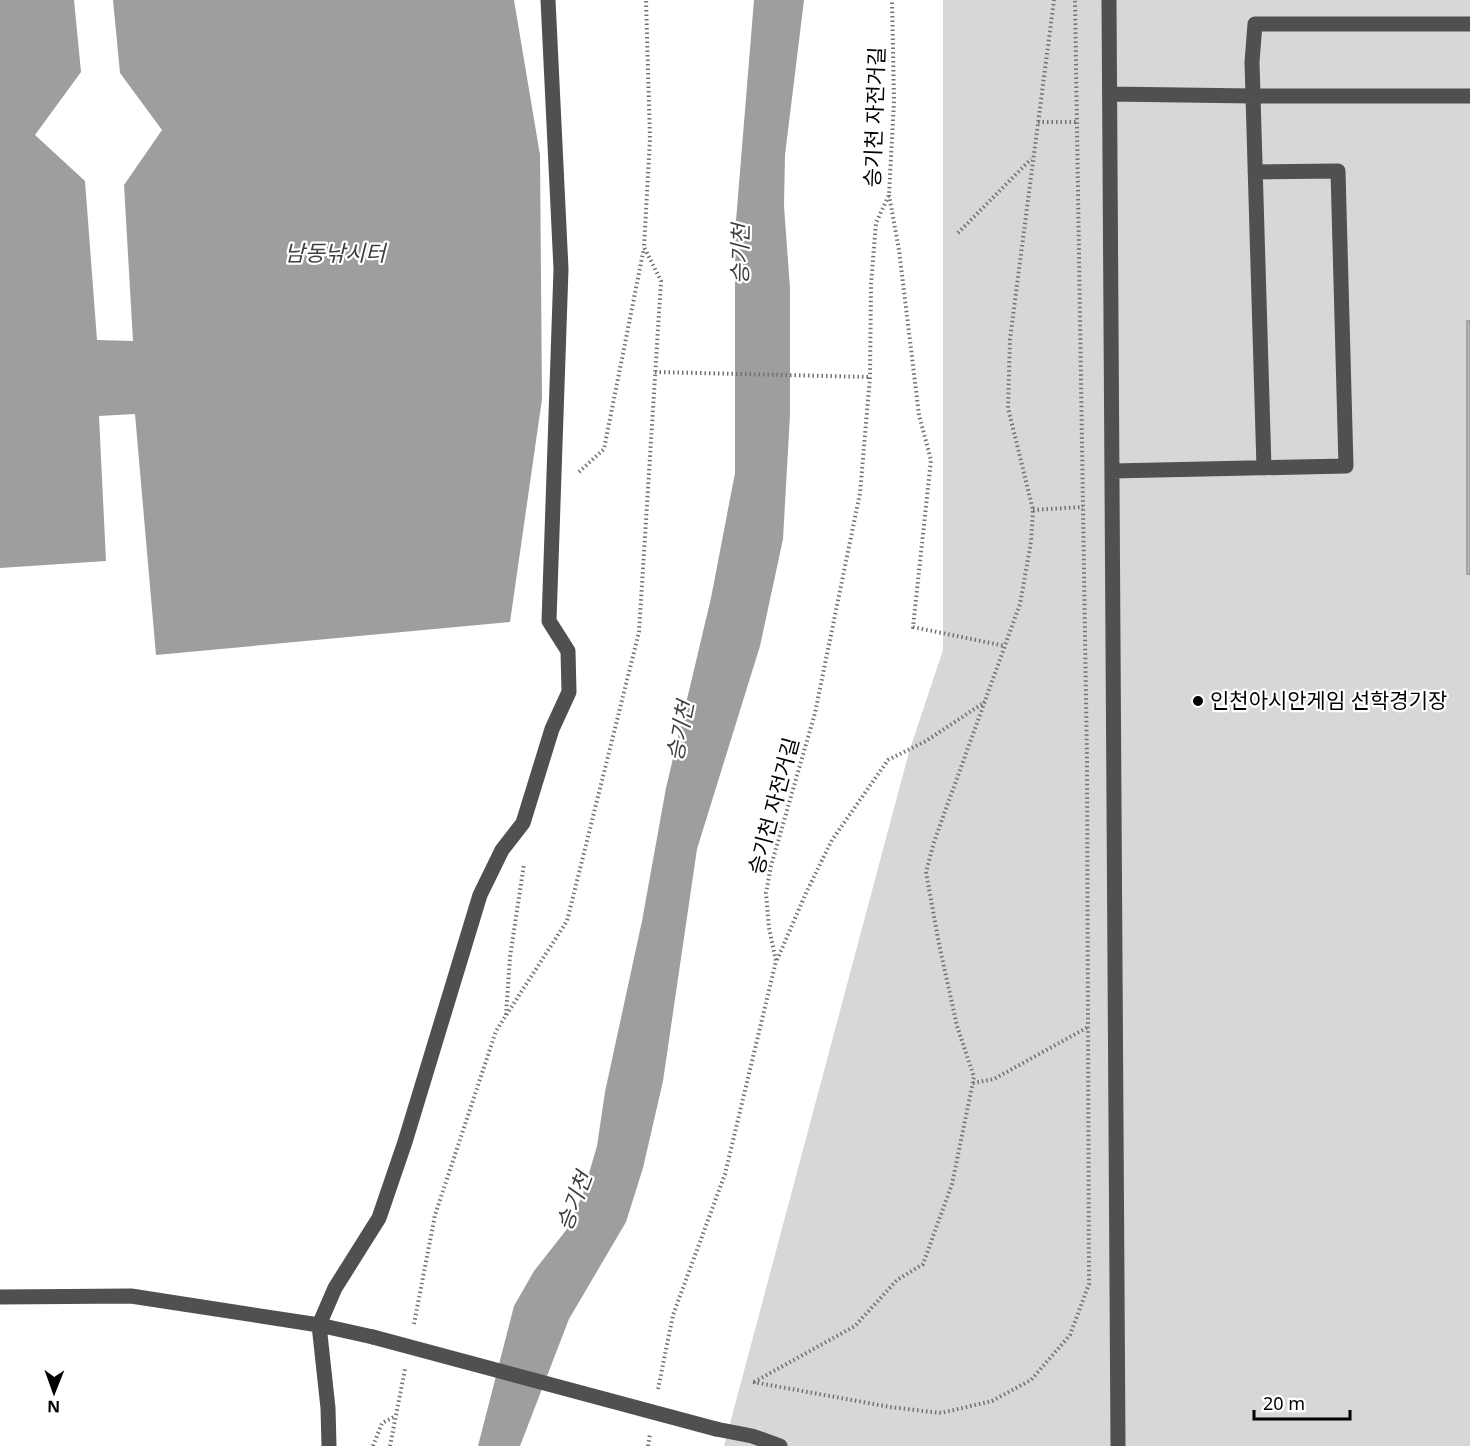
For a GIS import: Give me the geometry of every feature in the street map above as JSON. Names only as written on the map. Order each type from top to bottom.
[{"type":"street","points":[[329,1446],[328,1408],[319,1325],[335,1288],[379,1218],[405,1142],[480,895],[502,850],[523,823],[552,729],[569,692],[567,651],[549,621],[561,269],[548,0]]},
{"type":"street","points":[[1110,0],[1118,1446]]},
{"type":"street","points":[[1263,468],[1252,62],[1255,24],[1470,24]]},
{"type":"street","points":[[1110,94],[1470,96]]},
{"type":"street","points":[[1113,471],[1346,466],[1338,171],[1255,172]]},
{"type":"street","points":[[0,1297],[131,1296],[319,1325],[372,1337],[716,1429],[752,1436],[780,1446]]},
{"type":"path","name":"승기천 자전거길","points":[[656,1400],[673,1315],[725,1174],[776,961],[769,928],[766,893],[771,866],[815,713],[860,493],[870,377],[871,284],[876,223],[889,195],[894,101],[892,0]]},
{"type":"path","points":[[1054,0],[1010,339],[1008,408],[1033,510],[1031,543],[1020,604],[934,842],[926,872],[957,1026],[974,1077],[952,1184],[923,1264],[897,1280],[855,1326],[753,1382],[890,1407],[941,1413],[992,1401],[1031,1380],[1070,1335],[1089,1284],[1083,507],[1075,0]]},
{"type":"path","points":[[1038,122],[1078,122]]},
{"type":"path","points":[[958,233],[1033,158]]},
{"type":"path","points":[[889,195],[899,250],[919,415],[931,460],[914,627],[1005,646]]},
{"type":"path","points":[[554,495],[604,449],[644,247]]},
{"type":"path","points":[[655,372],[870,377]]},
{"type":"path","points":[[1033,510],[1083,507]]},
{"type":"path","points":[[776,961],[832,840],[888,760],[926,741],[986,702]]},
{"type":"path","points":[[506,1015],[510,957],[524,862]]},
{"type":"path","points":[[973,1083],[994,1079],[1088,1027]]},
{"type":"path","points":[[373,1446],[382,1424],[395,1417]]},
{"type":"path","points":[[648,1446],[652,1423]]},
{"type":"shaded area","name":"인천아시안게임 선학경기장","points":[[943,0],[1470,0],[1470,1446],[724,1446],[909,752],[943,650]]},
{"type":"water","name":"남동낚시터","points":[[0,0],[74,0],[81,72],[35,135],[85,181],[97,340],[133,341],[124,185],[162,130],[120,73],[113,0],[514,0],[540,155],[542,399],[510,622],[156,655],[135,414],[99,416],[106,561],[0,568]]},
{"type":"water","name":"승기천","points":[[754,0],[804,0],[785,155],[784,206],[790,288],[790,415],[783,539],[760,646],[697,849],[663,1081],[643,1168],[626,1222],[569,1319],[520,1446],[478,1446],[514,1306],[534,1271],[567,1229],[583,1194],[597,1146],[605,1092],[642,921],[666,788],[711,598],[735,473],[735,233]]},
{"type":"building","points":[[1467,321],[1470,321],[1470,574],[1467,574]]},
{"type":"place","name":"인천아시안게임 선학경기장","points":[[1198,701]]}]
